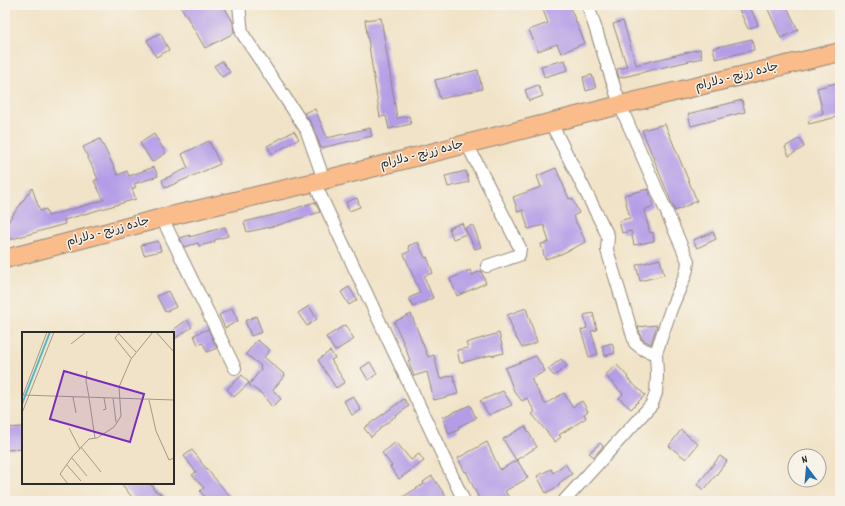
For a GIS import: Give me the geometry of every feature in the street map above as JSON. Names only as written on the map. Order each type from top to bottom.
[{"type":"highway","name":"جاده زرنج - دلارام","points":[[5,259],[162,218],[319,181],[620,105],[840,52]]},
{"type":"street","points":[[239,5],[242,33],[306,129],[319,181],[464,501]]},
{"type":"street","points":[[564,501],[652,404],[656,393],[656,353],[671,309],[685,276],[688,261],[620,105],[588,5]]},
{"type":"street","points":[[551,123],[608,236],[607,250],[635,343],[648,352],[656,353]]},
{"type":"street","points":[[466,144],[520,248],[519,255],[487,266]]},
{"type":"street","points":[[162,218],[235,368]]},
{"type":"building","points":[[180,5],[223,5],[233,22],[234,33],[205,48]]},
{"type":"building","points":[[541,5],[569,5],[585,43],[561,53],[557,44],[538,51],[529,30],[548,23]]},
{"type":"building","points":[[737,5],[749,5],[758,25],[748,29]]},
{"type":"building","points":[[766,5],[786,5],[798,30],[781,38]]},
{"type":"building","points":[[381,18],[397,118],[409,116],[411,124],[389,129],[386,116],[380,117],[365,20]]},
{"type":"building","points":[[623,21],[636,65],[700,49],[702,58],[619,78],[617,69],[627,67],[613,24]]},
{"type":"building","points":[[160,33],[169,50],[156,57],[147,40]]},
{"type":"building","points":[[752,39],[754,50],[716,59],[713,48]]},
{"type":"building","points":[[565,60],[568,70],[544,77],[541,66]]},
{"type":"building","points":[[222,61],[230,72],[222,77],[214,66]]},
{"type":"building","points":[[478,70],[482,89],[440,99],[435,80]]},
{"type":"building","points":[[592,75],[596,88],[586,91],[583,77]]},
{"type":"building","points":[[840,82],[840,116],[809,124],[808,121],[823,113],[817,88]]},
{"type":"building","points":[[538,85],[543,96],[529,101],[525,90]]},
{"type":"building","points":[[742,100],[745,112],[691,126],[688,114]]},
{"type":"building","points":[[315,109],[327,138],[370,128],[372,136],[321,148],[313,126],[304,113]]},
{"type":"building","points":[[665,124],[697,201],[675,211],[642,130]]},
{"type":"building","points":[[294,131],[299,139],[272,154],[267,146]]},
{"type":"building","points":[[154,134],[166,153],[152,162],[140,143]]},
{"type":"building","points":[[800,138],[804,147],[789,156],[785,147]]},
{"type":"building","points":[[100,139],[118,175],[127,171],[129,176],[154,167],[158,176],[134,184],[136,187],[132,189],[136,199],[64,220],[65,224],[5,241],[5,226],[32,188],[40,211],[46,209],[48,216],[104,200],[94,181],[98,179],[83,147]]},
{"type":"building","points":[[209,141],[220,164],[165,188],[162,180],[188,168],[182,154]]},
{"type":"building","points":[[556,168],[569,199],[572,198],[579,213],[573,216],[586,242],[561,254],[545,259],[541,244],[549,242],[544,225],[528,229],[523,210],[518,212],[513,197],[541,187],[537,176]]},
{"type":"building","points":[[466,171],[469,182],[448,187],[445,176]]},
{"type":"building","points":[[648,189],[653,206],[644,210],[650,233],[653,232],[654,241],[634,245],[631,231],[622,233],[619,221],[630,218],[624,195]]},
{"type":"building","points":[[357,198],[360,207],[349,211],[346,202]]},
{"type":"building","points":[[315,202],[320,212],[275,226],[247,232],[244,222],[278,214]]},
{"type":"building","points":[[462,223],[466,234],[453,239],[449,228]]},
{"type":"building","points":[[473,225],[481,247],[475,249],[465,228]]},
{"type":"building","points":[[225,227],[228,236],[214,240],[215,242],[199,246],[198,243],[184,247],[180,238],[190,235],[190,237]]},
{"type":"building","points":[[713,232],[716,239],[697,248],[693,240]]},
{"type":"building","points":[[158,241],[161,251],[144,255],[141,245]]},
{"type":"building","points":[[418,242],[425,258],[427,257],[433,273],[424,276],[433,298],[413,307],[409,298],[420,293],[404,254],[410,251],[408,246]]},
{"type":"building","points":[[660,259],[664,275],[640,281],[636,265]]},
{"type":"building","points":[[470,270],[472,275],[481,271],[486,283],[457,296],[450,279]]},
{"type":"building","points":[[349,287],[357,300],[349,305],[341,292]]},
{"type":"building","points":[[168,291],[176,307],[165,312],[157,296]]},
{"type":"building","points":[[309,306],[317,319],[307,326],[298,313]]},
{"type":"building","points":[[232,308],[238,321],[225,328],[219,315]]},
{"type":"building","points":[[526,308],[537,342],[522,348],[512,330],[513,329],[507,315]]},
{"type":"building","points":[[593,313],[597,330],[591,331],[598,354],[589,357],[581,330],[587,328],[584,315]]},
{"type":"building","points":[[411,314],[428,357],[434,355],[440,379],[453,375],[458,394],[434,400],[427,372],[414,376],[408,361],[410,360],[394,322]]},
{"type":"building","points":[[256,316],[262,332],[251,336],[245,321]]},
{"type":"building","points":[[187,320],[192,327],[174,339],[173,330]]},
{"type":"building","points":[[345,325],[354,339],[335,351],[326,337]]},
{"type":"building","points":[[657,325],[651,344],[642,339],[638,327]]},
{"type":"building","points":[[208,329],[217,348],[207,352],[203,343],[198,345],[194,335]]},
{"type":"building","points":[[499,333],[504,353],[460,363],[457,350],[468,348],[466,343]]},
{"type":"building","points":[[257,340],[270,350],[264,357],[285,375],[273,390],[281,399],[272,407],[263,395],[249,385],[261,369],[261,366],[246,354]]},
{"type":"building","points":[[612,343],[615,353],[605,356],[602,346]]},
{"type":"building","points":[[330,351],[335,358],[331,360],[345,382],[336,388],[318,360]]},
{"type":"building","points":[[536,356],[545,371],[531,379],[545,404],[564,393],[572,407],[582,401],[588,411],[584,414],[586,418],[559,435],[561,437],[555,442],[532,414],[535,412],[527,398],[522,401],[514,391],[505,368]]},
{"type":"building","points":[[561,359],[567,366],[554,376],[548,369]]},
{"type":"building","points":[[370,362],[377,374],[368,380],[361,368]]},
{"type":"building","points":[[617,365],[628,377],[627,378],[645,395],[631,409],[619,398],[623,394],[605,375]]},
{"type":"building","points":[[242,375],[249,383],[234,397],[227,389]]},
{"type":"building","points":[[503,391],[512,405],[489,415],[480,401]]},
{"type":"building","points":[[353,396],[361,410],[352,415],[344,401]]},
{"type":"building","points":[[404,399],[409,406],[380,428],[371,437],[364,428]]},
{"type":"building","points":[[470,405],[476,418],[458,427],[459,430],[449,434],[443,417]]},
{"type":"building","points":[[525,426],[537,447],[516,460],[503,439]]},
{"type":"building","points":[[22,427],[22,449],[5,450],[5,428]]},
{"type":"building","points":[[681,430],[698,444],[686,459],[669,446]]},
{"type":"building","points":[[396,442],[411,460],[419,454],[424,461],[399,479],[390,467],[392,466],[382,453]]},
{"type":"building","points":[[487,442],[500,470],[517,460],[528,478],[505,491],[511,501],[480,501],[466,471],[465,472],[458,458]]},
{"type":"building","points":[[600,443],[603,446],[594,457],[589,453]]},
{"type":"building","points":[[192,450],[234,501],[208,501],[200,491],[204,488],[192,475],[196,472],[184,456]]},
{"type":"building","points":[[720,456],[727,461],[704,490],[697,485]]},
{"type":"building","points":[[565,464],[572,474],[559,483],[560,485],[546,493],[537,476],[551,469],[553,473]]},
{"type":"building","points":[[432,476],[449,501],[396,501],[424,484],[423,482]]},
{"type":"building","points":[[122,484],[150,484],[154,487],[153,489],[172,501],[135,501]]}]
